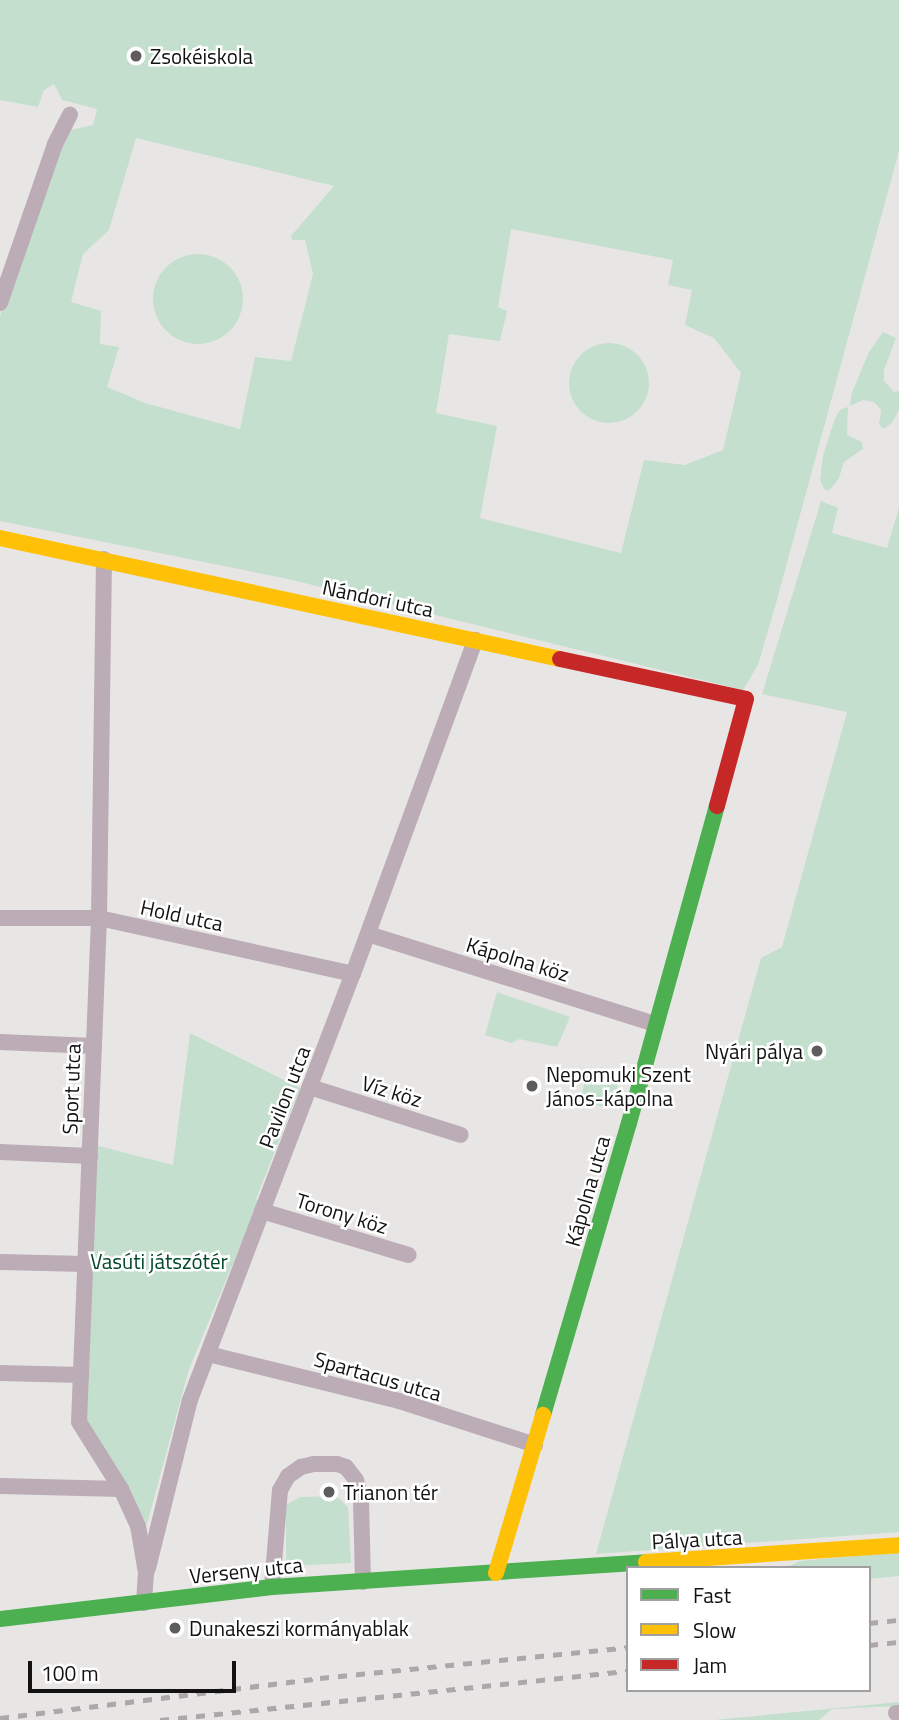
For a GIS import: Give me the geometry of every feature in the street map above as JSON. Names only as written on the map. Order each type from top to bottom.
[{"type":"street","points":[[0,303],[55,144],[70,115]]},
{"type":"street","name":"Nándori utca","points":[[0,538],[746,699]]},
{"type":"street","name":"Sport utca","points":[[104,559],[99,918],[79,1422],[121,1489],[138,1526],[146,1573],[144,1603]]},
{"type":"street","name":"Pavilon utca","points":[[146,1573],[190,1400],[368,934],[475,640]]},
{"type":"street","name":"Kápolna utca","points":[[496,1573],[656,1024],[746,699]]},
{"type":"street","name":"Hold utca","points":[[0,918],[99,918],[353,974]]},
{"type":"street","name":"Kápolna köz","points":[[368,934],[656,1024]]},
{"type":"street","points":[[0,1042],[94,1046]]},
{"type":"street","name":"Víz köz","points":[[310,1087],[461,1135]]},
{"type":"street","points":[[0,1152],[89,1156]]},
{"type":"street","name":"Torony köz","points":[[262,1211],[409,1255]]},
{"type":"street","points":[[0,1262],[85,1265]]},
{"type":"street","name":"Spartacus utca","points":[[208,1354],[399,1401],[534,1446]]},
{"type":"street","points":[[0,1373],[81,1375]]},
{"type":"street","points":[[272,1587],[280,1490],[288,1476],[301,1467],[314,1464],[337,1464],[346,1467],[356,1480],[360,1500],[363,1582]]},
{"type":"street","points":[[0,1486],[121,1489]]},
{"type":"street","name":"Pálya utca","points":[[496,1573],[899,1545]]},
{"type":"street","name":"Verseny utca","points":[[0,1619],[272,1587],[496,1573]]},
{"type":"green space","points":[[0,0],[899,0],[899,151],[775,607],[758,665],[743,690],[288,579],[0,521],[0,316],[55,149],[66,131],[93,125],[97,109],[62,100],[54,84],[44,90],[38,107],[0,100]],"holes":[[[136,138],[334,186],[291,236],[292,240],[305,240],[313,274],[291,361],[255,357],[240,429],[145,403],[107,387],[119,347],[100,344],[101,311],[71,302],[83,254],[109,230]],[[511,229],[673,260],[668,285],[692,290],[685,325],[714,338],[741,373],[723,450],[685,465],[644,460],[621,553],[480,518],[497,426],[436,413],[449,334],[500,341],[507,311],[498,307]]]},
{"type":"green space","points":[[198,254],[215,258],[230,267],[239,282],[243,299],[239,316],[230,331],[215,340],[198,344],[181,340],[166,331],[157,316],[153,299],[157,282],[166,267],[181,258]]},
{"type":"green space","points":[[883,332],[896,338],[884,370],[884,381],[894,392],[899,391],[899,410],[892,423],[883,429],[879,424],[881,410],[874,402],[863,400],[850,406],[852,392],[869,352]]},
{"type":"green space","points":[[609,343],[624,346],[637,355],[646,368],[649,383],[646,398],[637,411],[624,420],[609,423],[594,420],[581,411],[572,398],[569,383],[572,368],[581,355],[594,346]]},
{"type":"green space","points":[[848,407],[847,435],[862,442],[863,449],[844,462],[839,478],[829,491],[824,489],[820,480],[823,456],[835,418],[841,409]]},
{"type":"green space","points":[[821,501],[838,508],[832,533],[887,548],[899,508],[899,1532],[596,1554],[761,958],[782,947],[847,712],[762,694]]},
{"type":"green space","points":[[497,992],[570,1017],[557,1047],[519,1039],[512,1043],[485,1035]]},
{"type":"green space","name":"Vasúti játszótér","points":[[190,1033],[300,1088],[256,1199],[259,1201],[189,1369],[147,1524],[86,1420],[95,1145],[173,1165]]},
{"type":"green space","points":[[588,1069],[620,1077],[612,1109],[580,1101]]},
{"type":"green space","points":[[336,1496],[348,1507],[351,1563],[286,1566],[286,1505],[300,1497]]},
{"type":"green space","points":[[899,1552],[899,1576],[871,1579],[871,1566],[789,1566],[800,1561]]},
{"type":"green space","points":[[899,1702],[899,1706],[832,1709],[819,1720],[714,1720]]},
{"type":"railway","points":[[871,1623],[899,1620]]},
{"type":"railway","points":[[871,1645],[899,1642]]},
{"type":"railway","points":[[0,1718],[320,1678],[626,1647]]},
{"type":"railway","points":[[160,1720],[626,1671]]},
{"type":"traffic: fast","points":[[543,1415],[629,1123],[717,806]]},
{"type":"traffic: fast","points":[[0,1619],[272,1587],[646,1562]]},
{"type":"traffic: slow","points":[[0,538],[560,659]]},
{"type":"traffic: slow","points":[[496,1573],[543,1415]]},
{"type":"traffic: slow","points":[[646,1562],[899,1545]]},
{"type":"traffic: jam","points":[[560,659],[746,699],[717,806]]},
{"type":"place","name":"Zsokéiskola","points":[[136,56]]},
{"type":"place","name":"Nyári pálya","points":[[817,1051]]},
{"type":"place","name":"Nepomuki Szent János-kápolna","points":[[532,1086]]},
{"type":"place","name":"Trianon tér","points":[[329,1492]]},
{"type":"place","name":"Dunakeszi kormányablak","points":[[175,1628]]}]
